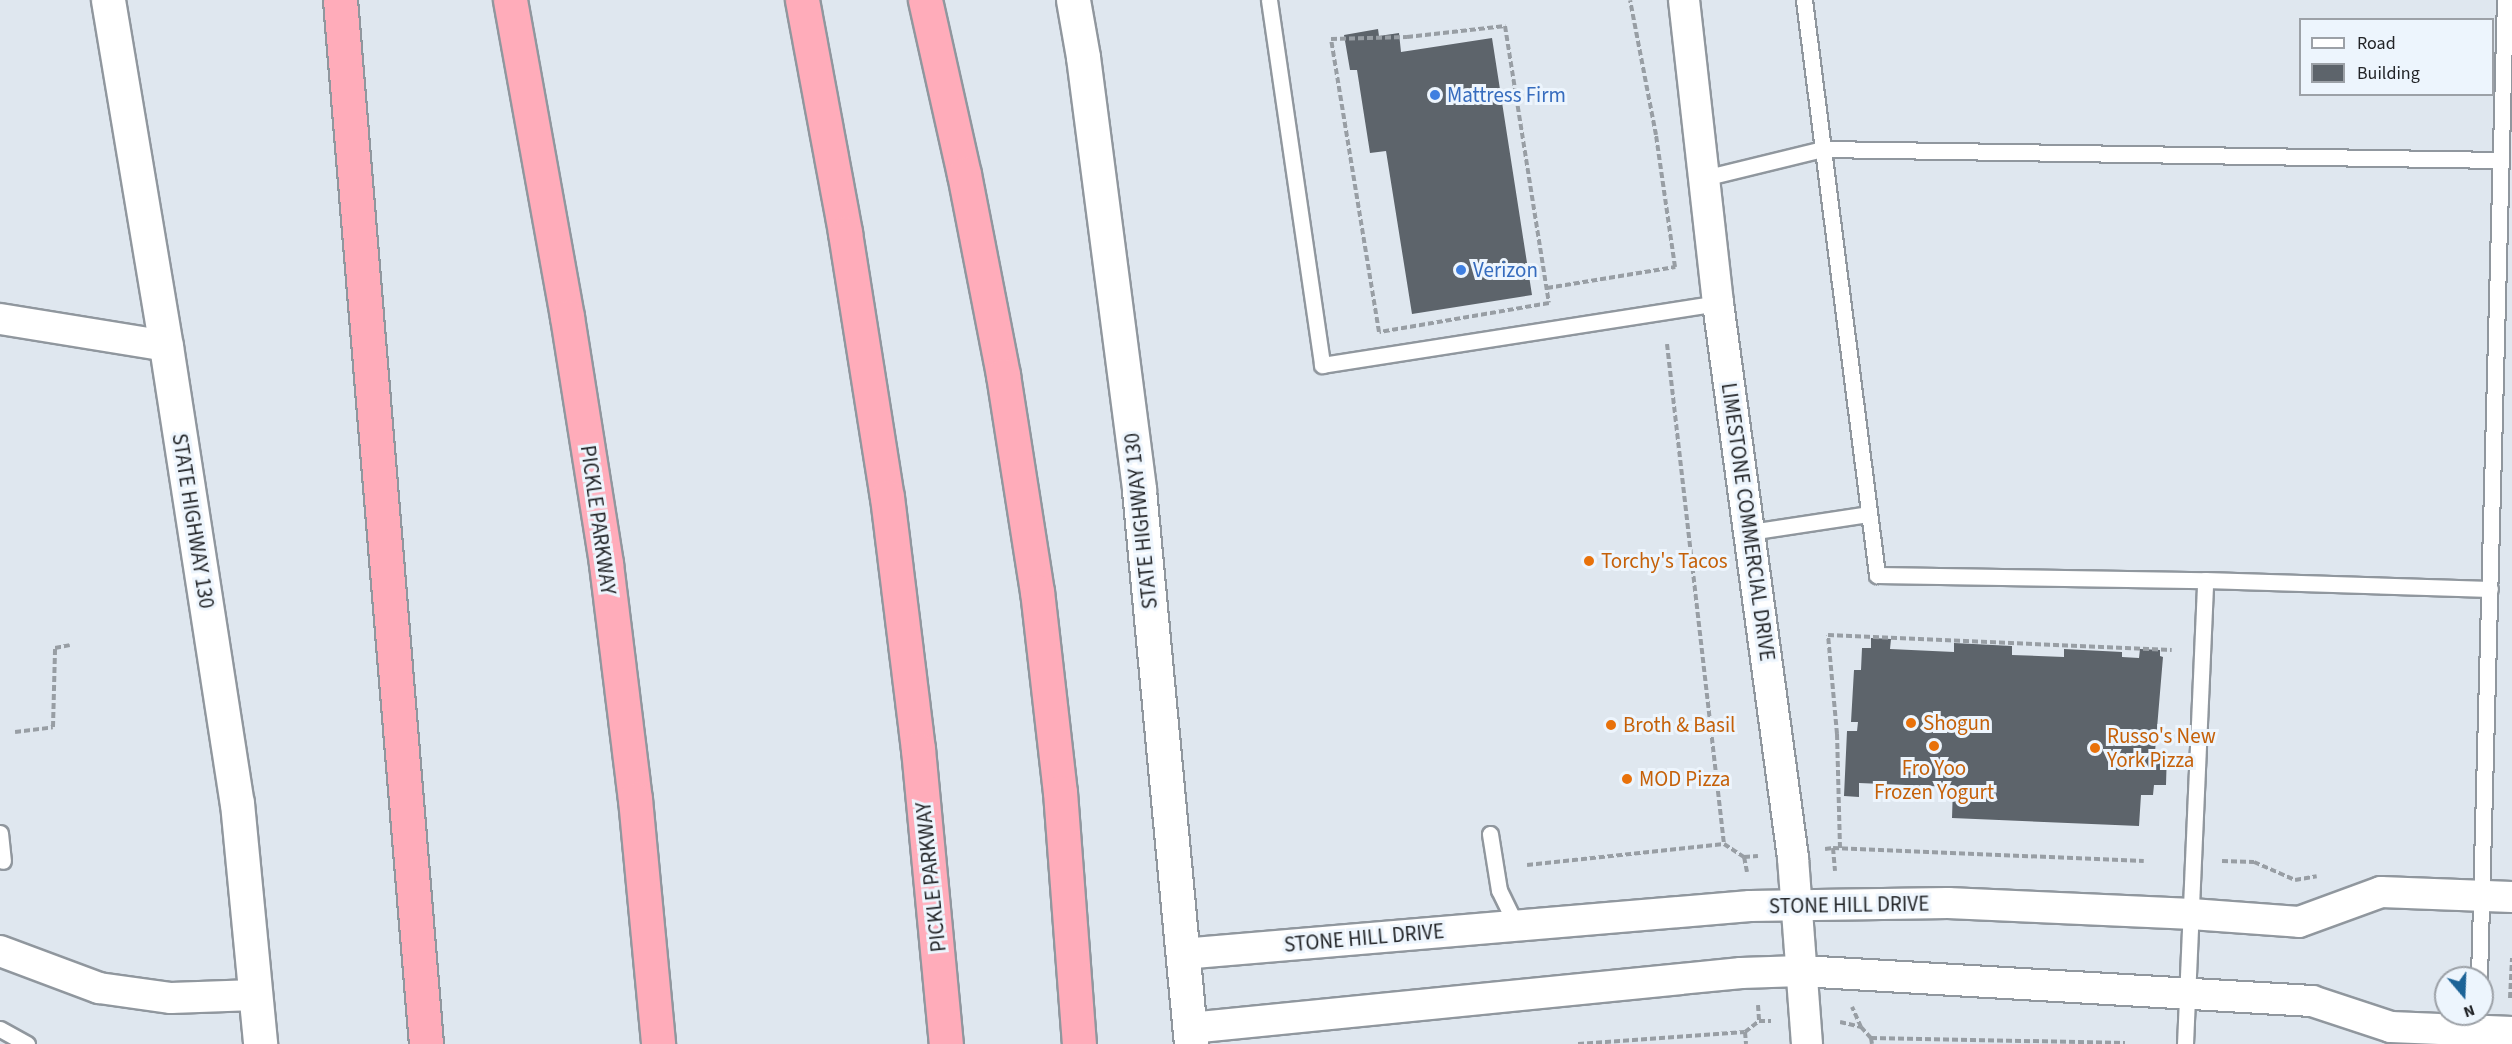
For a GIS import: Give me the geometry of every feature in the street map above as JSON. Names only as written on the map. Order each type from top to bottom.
[{"type":"highway","points":[[340,0],[426,1044]]},
{"type":"highway","name":"PICKLE PARKWAY","points":[[510,0],[567,317],[606,564],[635,799],[658,1044]]},
{"type":"highway","name":"PICKLE PARKWAY","points":[[802,0],[845,233],[887,497],[918,749],[946,1044]]},
{"type":"highway","points":[[925,0],[964,174],[1003,375],[1037,591],[1060,792],[1079,1044]]},
{"type":"main road","name":"STATE HIGHWAY 130","points":[[108,0],[166,346],[237,803],[260,1044]]},
{"type":"main road","name":"STATE HIGHWAY 130","points":[[1073,0],[1083,57],[1139,490],[1191,1036]]},
{"type":"street","name":"LIMESTONE COMMERCIAL DRIVE","points":[[1684,0],[1718,303],[1793,858],[1807,1044]]},
{"type":"street","points":[[0,320],[166,346]]},
{"type":"street","name":"STONE HILL DRIVE","points":[[1182,954],[1750,906],[1947,903],[2192,914],[2299,922],[2381,892],[2512,897]]},
{"type":"street","points":[[0,951],[99,988],[171,998],[255,994]]},
{"type":"street","points":[[1191,1036],[1729,974],[1801,971],[2312,1001],[2391,1027],[2478,1029],[2511,1018]]},
{"type":"lane","points":[[1269,0],[1323,365],[1718,303]]},
{"type":"lane","points":[[1804,0],[1877,576],[2205,580],[2490,589]]},
{"type":"lane","points":[[2479,966],[2505,0]]},
{"type":"lane","points":[[1704,178],[1823,149],[2501,160]]},
{"type":"lane","points":[[1750,532],[1869,514]]},
{"type":"lane","points":[[2185,1044],[2205,580]]},
{"type":"lane","points":[[0,833],[3,861]]},
{"type":"lane","points":[[1490,834],[1499,890],[1516,925]]},
{"type":"lane","points":[[0,1029],[27,1044]]},
{"type":"path","points":[[1547,288],[1675,267],[1656,135],[1630,0]]},
{"type":"path","points":[[1505,26],[1547,288],[1549,303],[1379,332],[1332,39],[1407,37],[1505,26]]},
{"type":"path","points":[[1667,344],[1724,844]]},
{"type":"path","points":[[1840,848],[1837,734],[1828,635],[2172,650]]},
{"type":"path","points":[[15,732],[53,727],[55,648],[70,645]]},
{"type":"path","points":[[1527,865],[1724,844],[1744,857],[1761,855]]},
{"type":"path","points":[[1833,848],[1835,872]]},
{"type":"path","points":[[1822,849],[2144,861]]},
{"type":"path","points":[[1744,857],[1747,874]]},
{"type":"path","points":[[2222,861],[2254,862],[2295,879],[2320,875]]},
{"type":"path","points":[[2511,1018],[2512,958]]},
{"type":"path","points":[[1757,997],[1759,1021]]},
{"type":"path","points":[[1850,1004],[1861,1027],[1871,1038],[1872,1044]]},
{"type":"path","points":[[1835,1020],[1861,1027]]},
{"type":"path","points":[[1578,1044],[1745,1032],[1759,1021],[1775,1022]]},
{"type":"path","points":[[1745,1032],[1746,1044]]},
{"type":"path","points":[[1871,1038],[2125,1043]]},
{"type":"building","points":[[1378,29],[1379,36],[1399,33],[1401,52],[1492,38],[1532,295],[1412,314],[1386,151],[1370,153],[1357,70],[1350,70],[1344,35]]},
{"type":"building","points":[[1871,638],[1891,639],[1890,649],[1954,652],[1954,643],[2012,646],[2012,655],[2064,657],[2064,649],[2122,652],[2122,657],[2139,658],[2140,649],[2160,650],[2160,656],[2163,657],[2155,752],[2167,752],[2166,785],[2154,785],[2153,795],[2141,795],[2139,826],[1952,818],[1953,787],[1859,783],[1859,797],[1844,796],[1847,731],[1857,731],[1858,722],[1851,722],[1854,670],[1861,670],[1862,648],[1871,648]]},
{"type":"place","name":"Mattress Firm","points":[[1435,95]]},
{"type":"place","name":"Verizon","points":[[1461,270]]},
{"type":"place","name":"Torchy's Tacos","points":[[1589,561]]},
{"type":"place","name":"Shogun","points":[[1911,723]]},
{"type":"place","name":"Broth & Basil","points":[[1611,725]]},
{"type":"place","name":"Fro Yoo Frozen Yogurt","points":[[1934,746]]},
{"type":"place","name":"Russo's New York Pizza","points":[[2095,748]]},
{"type":"place","name":"MOD Pizza","points":[[1627,779]]}]
